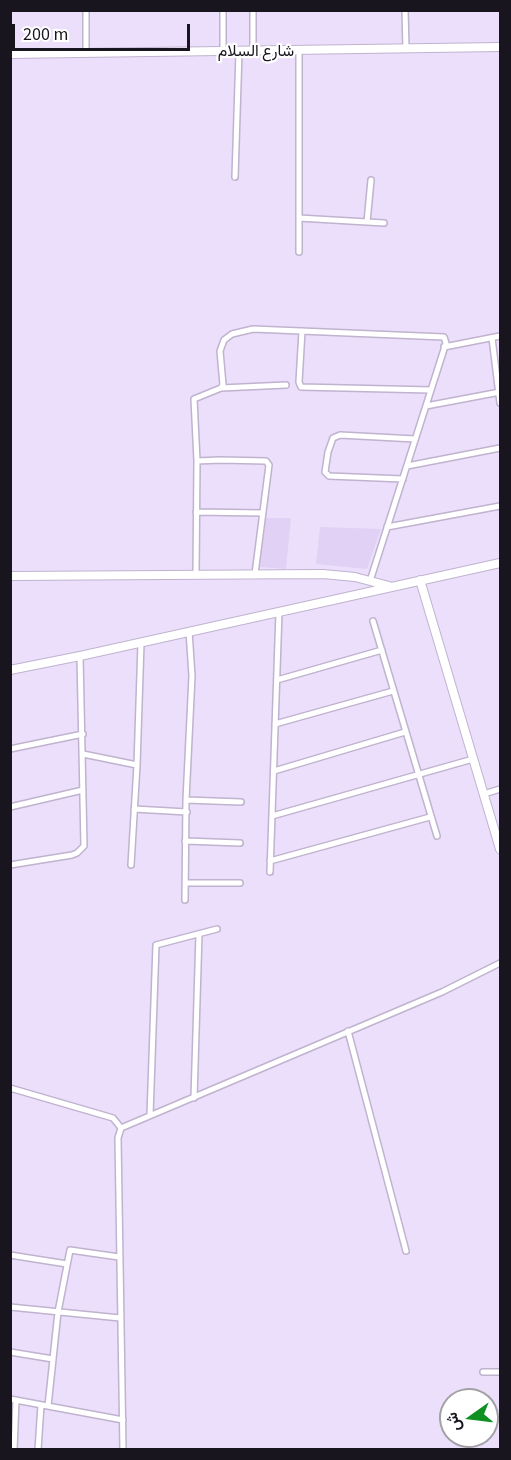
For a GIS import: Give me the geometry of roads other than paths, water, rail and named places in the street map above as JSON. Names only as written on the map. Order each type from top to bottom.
[{"type":"main road","name":"شارع السلام","points":[[10,54],[501,47]]},
{"type":"main road","points":[[10,670],[501,563]]},
{"type":"main road","points":[[10,576],[334,575],[392,587]]},
{"type":"main road","points":[[420,580],[501,849]]},
{"type":"street","points":[[86,10],[86,53]]},
{"type":"street","points":[[223,10],[223,52]]},
{"type":"street","points":[[253,10],[253,52]]},
{"type":"street","points":[[405,10],[406,49]]},
{"type":"street","points":[[299,51],[299,252]]},
{"type":"street","points":[[235,177],[239,52]]},
{"type":"street","points":[[368,222],[371,180]]},
{"type":"street","points":[[299,218],[384,223]]},
{"type":"street","points":[[221,388],[220,351],[224,340],[232,334],[253,329],[441,335],[446,339],[370,581]]},
{"type":"street","points":[[302,331],[299,382],[301,387],[431,390]]},
{"type":"street","points":[[444,347],[501,336]]},
{"type":"street","points":[[492,338],[501,403]]},
{"type":"street","points":[[196,574],[197,461],[194,399],[221,388],[286,385]]},
{"type":"street","points":[[426,406],[500,392]]},
{"type":"street","points":[[403,479],[329,476],[326,472],[328,452],[333,438],[340,435],[415,439]]},
{"type":"street","points":[[407,466],[501,448]]},
{"type":"street","points":[[197,461],[268,463],[255,574]]},
{"type":"street","points":[[387,527],[501,506]]},
{"type":"street","points":[[196,512],[263,513]]},
{"type":"street","points":[[270,872],[279,612]]},
{"type":"street","points":[[373,621],[437,836]]},
{"type":"street","points":[[185,900],[186,800],[192,676],[189,631]]},
{"type":"street","points":[[131,865],[141,643]]},
{"type":"street","points":[[277,680],[382,650]]},
{"type":"street","points":[[10,865],[72,855],[81,850],[85,842],[80,656]]},
{"type":"street","points":[[275,724],[393,691]]},
{"type":"street","points":[[274,771],[405,732]]},
{"type":"street","points":[[10,749],[83,734]]},
{"type":"street","points":[[83,754],[137,765]]},
{"type":"street","points":[[272,816],[473,759]]},
{"type":"street","points":[[484,794],[501,789]]},
{"type":"street","points":[[10,807],[83,790]]},
{"type":"street","points":[[186,800],[241,802]]},
{"type":"street","points":[[134,809],[187,812]]},
{"type":"street","points":[[270,861],[430,817]]},
{"type":"street","points":[[185,841],[240,843]]},
{"type":"street","points":[[186,883],[240,883]]},
{"type":"street","points":[[150,1115],[155,948],[158,944],[217,929]]},
{"type":"street","points":[[194,1098],[199,934]]},
{"type":"street","points":[[123,1449],[118,1138],[121,1128],[442,992],[501,963]]},
{"type":"street","points":[[348,1031],[406,1251]]},
{"type":"street","points":[[10,1088],[113,1118],[121,1128]]},
{"type":"street","points":[[48,1406],[58,1312],[72,1249],[119,1257]]},
{"type":"street","points":[[10,1255],[67,1264]]},
{"type":"street","points":[[10,1307],[120,1318]]},
{"type":"street","points":[[10,1353],[53,1359]]},
{"type":"street","points":[[483,1372],[501,1372]]},
{"type":"street","points":[[14,1449],[13,1399],[123,1420]]},
{"type":"street","points":[[38,1449],[41,1405]]}]
